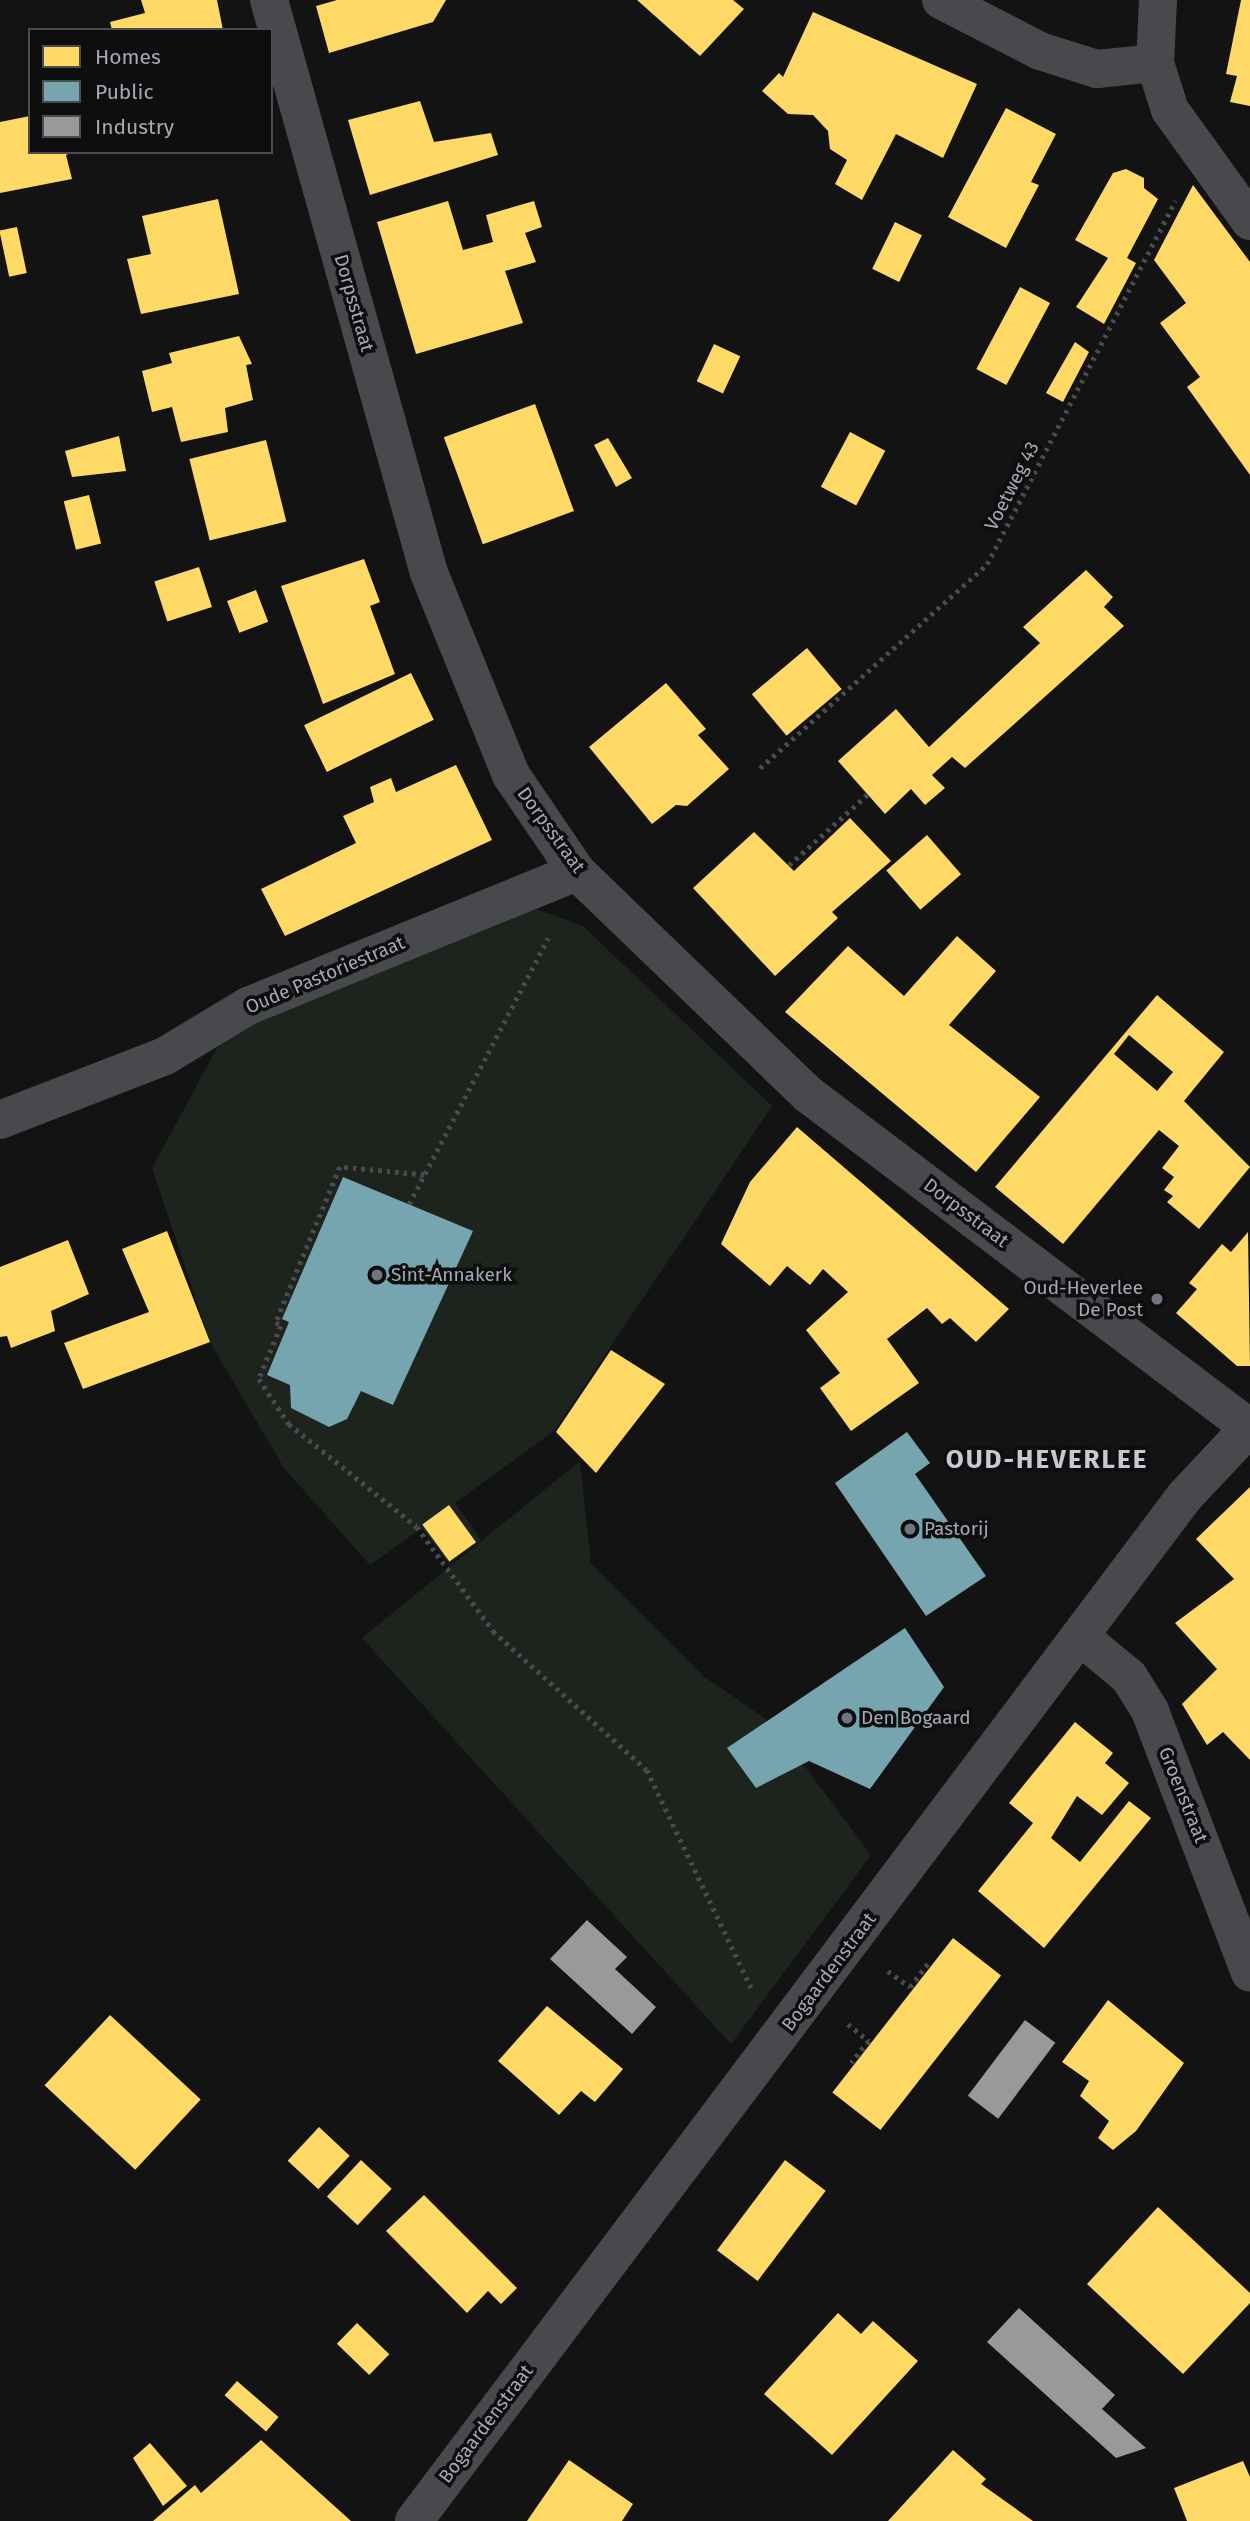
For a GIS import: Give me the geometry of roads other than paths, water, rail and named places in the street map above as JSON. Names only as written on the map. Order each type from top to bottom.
[{"type":"street","name":"Dorpsstraat","points":[[269,0],[429,573],[511,775],[579,873],[809,1095],[1250,1428]]},
{"type":"street","points":[[941,0],[1040,51],[1097,69],[1155,63]]},
{"type":"street","points":[[1158,0],[1155,63],[1170,110],[1250,221]]},
{"type":"street","name":"Oude Pastoriestraat","points":[[0,1119],[166,1056],[248,1006],[579,873]]},
{"type":"street","name":"Bogaardenstraat","points":[[414,2521],[1082,1638],[1185,1496],[1250,1428]]},
{"type":"street","name":"Groenstraat","points":[[1082,1638],[1129,1676],[1150,1711],[1250,1973]]},
{"type":"place","name":"Sint-Annakerk","points":[[377,1275]]},
{"type":"place","name":"Oud-Heverlee De Post","points":[[1157,1299]]},
{"type":"place","name":"Pastorij","points":[[910,1529]]},
{"type":"place","name":"Den Bogaard","points":[[847,1718]]},
{"type":"district","name":"OUD-HEVERLEE","points":[[1047,1460]]}]
